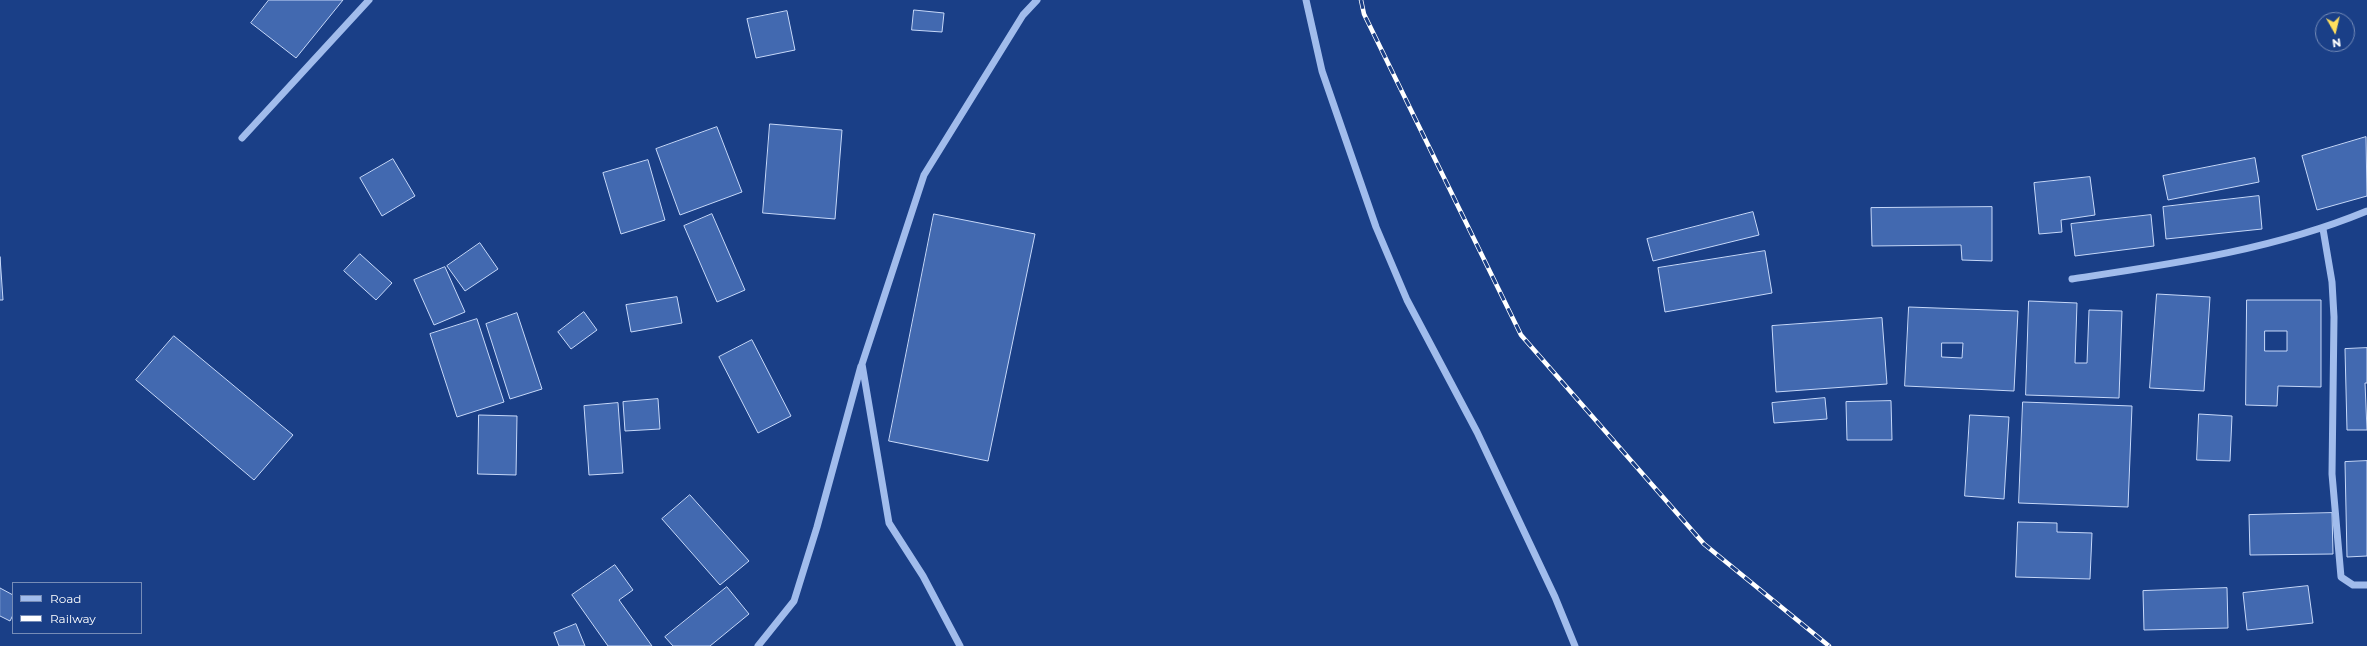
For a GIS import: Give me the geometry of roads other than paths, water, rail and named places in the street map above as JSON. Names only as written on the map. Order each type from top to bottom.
[{"type":"street","points":[[242,138],[369,0]]},
{"type":"street","points":[[758,646],[794,601],[817,527],[862,364],[924,175],[1023,15],[1037,0]]},
{"type":"street","points":[[1306,0],[1322,71],[1376,227],[1407,300],[1498,475],[1555,597],[1575,646]]},
{"type":"street","points":[[2072,279],[2187,262],[2323,229],[2367,211]]},
{"type":"street","points":[[2323,229],[2332,282],[2334,317],[2332,474],[2341,577],[2352,585],[2367,585]]},
{"type":"street","points":[[862,364],[889,523],[923,576],[960,646]]},
{"type":"railway","points":[[1361,0],[1364,14],[1521,335],[1704,544],[1829,646]]}]
